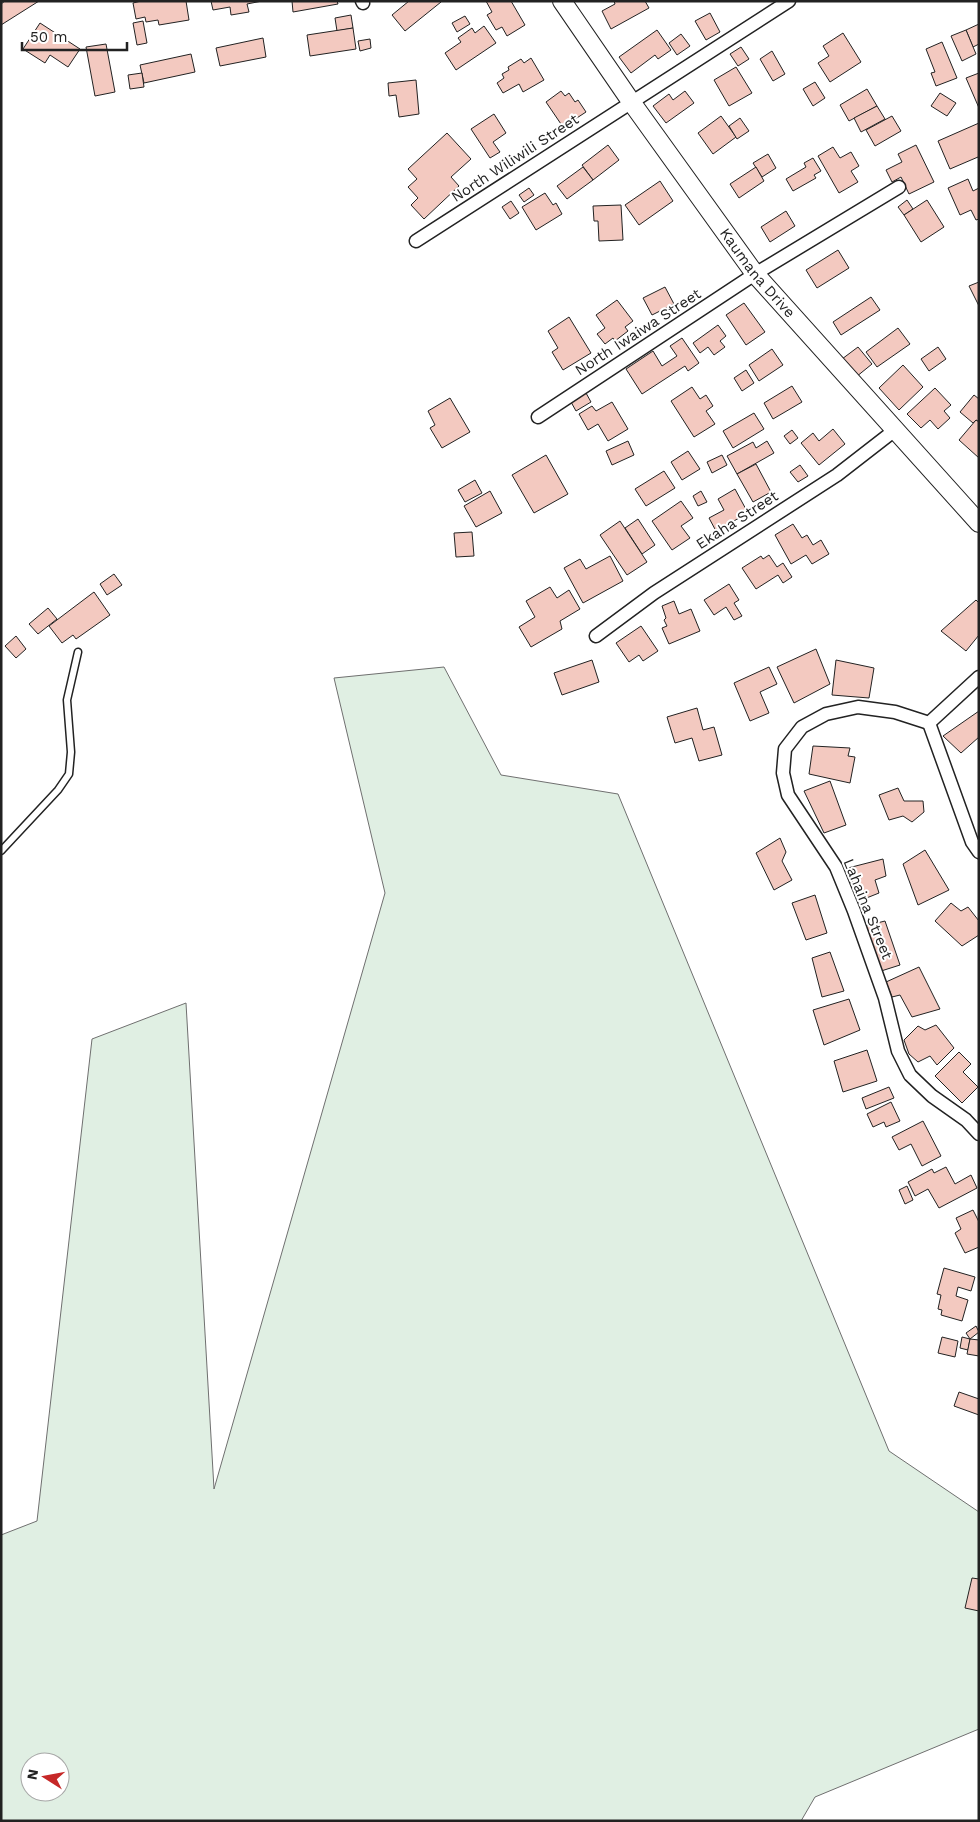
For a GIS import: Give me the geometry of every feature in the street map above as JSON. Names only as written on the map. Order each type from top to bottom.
[{"type":"street","name":"Kaumana Drive","points":[[562,1],[632,103],[755,274],[979,523]]},
{"type":"street","name":"North Wiliwili Street","points":[[416,241],[789,1]]},
{"type":"street","name":"North Iwaiwa Street","points":[[538,417],[755,274],[899,186]]},
{"type":"street","name":"Ekaha Street","points":[[596,636],[654,593],[837,475],[895,430]]},
{"type":"street","points":[[979,677],[929,723],[972,842],[979,852]]},
{"type":"street","name":"Lahaina Street","points":[[929,723],[895,712],[858,707],[826,714],[802,728],[785,749],[783,774],[788,795],[836,867],[885,998],[898,1051],[910,1076],[932,1096],[966,1120],[979,1134]]},
{"type":"lane","points":[[1,851],[58,790],[69,774],[71,752],[66,700],[78,652]]},
{"type":"green space","points":[[444,667],[501,775],[618,794],[889,1451],[979,1512],[979,1729],[815,1797],[801,1821],[1,1821],[1,1535],[37,1521],[92,1039],[186,1003],[214,1489],[385,893],[334,678]]},
{"type":"building","points":[[5,1],[39,1],[1,25],[1,4]]},
{"type":"building","points":[[141,1],[186,1],[189,20],[159,25],[158,20],[146,22],[145,17],[136,19],[133,3]]},
{"type":"building","points":[[211,1],[262,1],[247,4],[249,12],[231,15],[230,7],[213,10]]},
{"type":"building","points":[[292,1],[337,1],[338,4],[293,12]]},
{"type":"building","points":[[409,1],[441,2],[405,31],[392,15]]},
{"type":"building","points":[[486,1],[511,1],[525,25],[507,36],[502,27],[496,30],[487,15],[492,12]]},
{"type":"building","points":[[614,1],[645,1],[649,8],[611,29],[602,11],[615,4]]},
{"type":"building","points":[[710,13],[720,32],[706,40],[695,21]]},
{"type":"building","points":[[351,15],[353,28],[337,31],[335,18]]},
{"type":"building","points":[[465,16],[470,24],[457,32],[452,23]]},
{"type":"building","points":[[143,21],[147,43],[137,45],[133,23]]},
{"type":"building","points":[[40,23],[80,49],[68,67],[50,55],[45,63],[23,49]]},
{"type":"building","points":[[979,24],[979,44],[973,47],[966,30]]},
{"type":"building","points":[[484,26],[496,43],[456,70],[445,53],[461,42],[458,38],[472,28],[475,33]]},
{"type":"building","points":[[353,28],[356,49],[310,56],[307,35]]},
{"type":"building","points":[[657,30],[671,50],[658,59],[655,55],[631,73],[619,57]]},
{"type":"building","points":[[966,30],[976,54],[962,61],[951,36]]},
{"type":"building","points":[[843,33],[861,62],[830,82],[818,63],[829,56],[823,46]]},
{"type":"building","points":[[681,34],[690,46],[677,55],[669,43]]},
{"type":"building","points":[[263,38],[266,57],[220,66],[216,48]]},
{"type":"building","points":[[370,39],[371,48],[360,51],[358,41]]},
{"type":"building","points":[[942,42],[957,78],[936,86],[931,73],[935,72],[926,49]]},
{"type":"building","points":[[106,44],[115,92],[95,96],[86,47]]},
{"type":"building","points":[[741,47],[749,59],[738,66],[730,54]]},
{"type":"building","points":[[772,51],[785,74],[773,81],[760,59]]},
{"type":"building","points":[[191,54],[195,72],[144,83],[140,65]]},
{"type":"building","points":[[531,58],[544,80],[523,92],[519,84],[503,93],[497,83],[504,78],[502,74],[509,70],[508,67],[521,59],[524,63]]},
{"type":"building","points":[[736,67],[752,93],[729,106],[714,80]]},
{"type":"building","points":[[142,73],[144,87],[130,89],[128,75]]},
{"type":"building","points":[[979,73],[979,108],[966,78]]},
{"type":"building","points":[[416,80],[419,114],[399,117],[396,95],[389,96],[388,83]]},
{"type":"building","points":[[815,82],[825,98],[813,106],[803,89]]},
{"type":"building","points":[[867,89],[877,106],[849,121],[840,105]]},
{"type":"building","points":[[561,91],[565,96],[569,93],[575,102],[578,100],[586,112],[563,127],[546,102]]},
{"type":"building","points":[[685,91],[694,103],[666,123],[653,106],[669,94],[673,100]]},
{"type":"building","points":[[940,93],[956,103],[947,116],[931,106]]},
{"type":"building","points":[[877,106],[885,119],[861,132],[854,118]]},
{"type":"building","points":[[494,114],[506,133],[493,142],[500,152],[490,158],[471,129]]},
{"type":"building","points":[[721,116],[736,137],[713,154],[698,133]]},
{"type":"building","points":[[892,116],[901,131],[875,146],[866,130]]},
{"type":"building","points":[[740,118],[749,131],[737,139],[729,126]]},
{"type":"building","points":[[979,123],[979,159],[978,157],[950,169],[938,141]]},
{"type":"building","points":[[447,133],[471,159],[451,177],[459,186],[424,219],[411,205],[418,198],[408,187],[417,179],[408,169]]},
{"type":"building","points":[[608,145],[619,160],[593,180],[582,165]]},
{"type":"building","points":[[916,145],[934,182],[909,194],[901,177],[892,182],[886,170],[902,162],[898,154]]},
{"type":"building","points":[[833,147],[840,158],[851,152],[859,166],[851,171],[858,182],[839,193],[818,156]]},
{"type":"building","points":[[768,154],[776,168],[762,177],[753,163]]},
{"type":"building","points":[[813,158],[821,171],[814,175],[816,178],[793,191],[786,179],[806,167],[804,163]]},
{"type":"building","points":[[583,167],[593,180],[567,199],[557,186]]},
{"type":"building","points":[[756,167],[764,181],[739,198],[730,184]]},
{"type":"building","points":[[968,179],[973,191],[979,188],[979,219],[976,220],[971,210],[960,215],[948,188]]},
{"type":"building","points":[[660,181],[673,201],[639,225],[625,205]]},
{"type":"building","points":[[529,188],[534,195],[524,202],[519,195]]},
{"type":"building","points":[[545,193],[553,205],[556,203],[562,214],[536,230],[522,207]]},
{"type":"building","points":[[907,200],[913,209],[904,215],[898,207]]},
{"type":"building","points":[[927,200],[944,227],[921,242],[904,215]]},
{"type":"building","points":[[511,201],[519,213],[510,219],[502,207]]},
{"type":"building","points":[[621,205],[623,240],[599,241],[598,221],[594,221],[593,206]]},
{"type":"building","points":[[786,211],[795,226],[770,242],[761,227]]},
{"type":"building","points":[[838,250],[849,268],[817,288],[806,270]]},
{"type":"building","points":[[979,282],[979,306],[969,286]]},
{"type":"building","points":[[665,287],[674,304],[652,315],[643,298]]},
{"type":"building","points":[[871,297],[880,310],[841,335],[833,322]]},
{"type":"building","points":[[617,300],[633,321],[625,327],[628,331],[615,341],[613,338],[605,344],[597,334],[605,328],[596,315]]},
{"type":"building","points":[[744,303],[765,332],[746,345],[726,315]]},
{"type":"building","points":[[569,317],[591,353],[563,370],[552,352],[558,348],[548,331]]},
{"type":"building","points":[[718,325],[726,336],[720,341],[725,347],[714,355],[708,347],[700,353],[693,343]]},
{"type":"building","points":[[898,328],[910,344],[877,367],[866,352]]},
{"type":"building","points":[[682,338],[699,363],[688,371],[685,366],[642,394],[626,369],[653,351],[662,366],[677,356],[670,346]]},
{"type":"building","points":[[858,347],[872,364],[856,377],[842,359]]},
{"type":"building","points":[[938,347],[946,359],[929,371],[921,359]]},
{"type":"building","points":[[772,349],[783,365],[759,381],[749,365]]},
{"type":"building","points":[[903,365],[923,387],[899,410],[879,388]]},
{"type":"building","points":[[746,370],[754,383],[742,391],[734,378]]},
{"type":"building","points":[[792,386],[802,402],[773,419],[764,403]]},
{"type":"building","points":[[692,387],[700,399],[706,395],[713,406],[706,411],[715,424],[694,437],[671,401]]},
{"type":"building","points":[[935,388],[951,405],[944,411],[950,418],[938,429],[930,420],[921,428],[907,414]]},
{"type":"building","points":[[586,393],[591,402],[576,411],[571,402]]},
{"type":"building","points":[[974,395],[979,399],[979,422],[976,420],[973,423],[960,412]]},
{"type":"building","points":[[450,398],[470,432],[442,448],[430,428],[435,425],[428,411]]},
{"type":"building","points":[[612,402],[628,429],[608,441],[598,424],[588,430],[579,414],[592,406],[596,411]]},
{"type":"building","points":[[754,413],[764,429],[733,448],[723,431]]},
{"type":"building","points":[[976,420],[979,422],[979,458],[959,440]]},
{"type":"building","points":[[833,429],[845,444],[819,465],[801,443],[813,433],[819,441]]},
{"type":"building","points":[[792,430],[798,438],[790,444],[784,436]]},
{"type":"building","points":[[628,441],[634,455],[612,465],[606,451]]},
{"type":"building","points":[[767,441],[774,453],[737,474],[727,456],[753,442],[756,448]]},
{"type":"building","points":[[688,451],[700,469],[682,480],[671,462]]},
{"type":"building","points":[[546,455],[568,494],[534,513],[512,475]]},
{"type":"building","points":[[722,455],[727,465],[712,473],[707,462]]},
{"type":"building","points":[[756,464],[771,492],[753,502],[737,474]]},
{"type":"building","points":[[800,465],[808,476],[798,482],[790,472]]},
{"type":"building","points":[[664,471],[675,488],[646,506],[635,489]]},
{"type":"building","points":[[475,480],[482,493],[465,502],[458,490]]},
{"type":"building","points":[[735,489],[748,513],[716,531],[709,518],[724,510],[718,499]]},
{"type":"building","points":[[490,491],[502,513],[476,527],[464,506]]},
{"type":"building","points":[[701,491],[707,502],[698,506],[693,496]]},
{"type":"building","points":[[681,501],[693,518],[681,526],[690,538],[672,550],[652,521]]},
{"type":"building","points":[[638,519],[655,545],[642,554],[625,528]]},
{"type":"building","points":[[620,521],[647,562],[627,575],[600,535]]},
{"type":"building","points":[[793,524],[802,538],[807,535],[813,545],[821,540],[829,554],[812,564],[806,555],[791,564],[775,535]]},
{"type":"building","points":[[472,532],[474,556],[456,557],[454,533]]},
{"type":"building","points":[[769,555],[777,567],[783,563],[792,577],[783,583],[778,575],[756,589],[742,568],[761,556],[763,559]]},
{"type":"building","points":[[610,556],[623,581],[583,603],[564,568],[580,559],[586,569]]},
{"type":"building","points":[[114,574],[122,585],[107,595],[100,584]]},
{"type":"building","points":[[729,584],[739,600],[734,603],[742,616],[734,620],[726,607],[714,615],[704,600]]},
{"type":"building","points":[[550,587],[557,598],[569,590],[580,609],[560,621],[562,629],[531,647],[519,627],[535,617],[526,601]]},
{"type":"building","points":[[94,592],[110,615],[76,639],[73,635],[62,643],[49,626]]},
{"type":"building","points":[[976,600],[979,603],[979,635],[966,651],[941,631]]},
{"type":"building","points":[[674,601],[679,614],[691,609],[700,631],[669,644],[662,628],[667,626],[662,606]]},
{"type":"building","points":[[48,608],[57,619],[38,634],[29,624]]},
{"type":"building","points":[[641,626],[658,651],[643,661],[639,655],[629,662],[616,643]]},
{"type":"building","points":[[16,636],[26,649],[16,658],[5,646]]},
{"type":"building","points":[[816,649],[830,684],[794,703],[777,667]]},
{"type":"building","points":[[592,660],[599,682],[562,695],[554,673]]},
{"type":"building","points":[[836,660],[874,668],[869,698],[832,695]]},
{"type":"building","points":[[769,667],[777,684],[760,692],[769,713],[750,721],[734,683]]},
{"type":"building","points":[[697,708],[703,730],[714,727],[722,755],[699,761],[692,738],[675,743],[667,717]]},
{"type":"building","points":[[979,711],[979,737],[961,753],[943,736]]},
{"type":"building","points":[[813,746],[850,748],[848,756],[855,757],[850,783],[809,774]]},
{"type":"building","points":[[830,781],[846,825],[824,833],[804,791]]},
{"type":"building","points":[[898,788],[904,801],[923,801],[924,812],[912,822],[903,816],[889,820],[879,795]]},
{"type":"building","points":[[780,838],[786,852],[782,861],[792,880],[774,890],[756,853]]},
{"type":"building","points":[[925,850],[949,890],[918,905],[903,864]]},
{"type":"building","points":[[883,859],[886,876],[875,880],[879,893],[859,901],[848,868]]},
{"type":"building","points":[[815,895],[827,933],[806,940],[792,903]]},
{"type":"building","points":[[951,903],[961,911],[968,907],[979,921],[979,935],[962,946],[935,921]]},
{"type":"building","points":[[885,921],[900,965],[878,972],[865,926]]},
{"type":"building","points":[[830,952],[844,991],[822,997],[812,958]]},
{"type":"building","points":[[919,967],[940,1009],[912,1017],[900,995],[892,997],[886,982]]},
{"type":"building","points":[[849,999],[860,1030],[824,1045],[813,1010]]},
{"type":"building","points":[[936,1025],[954,1048],[937,1065],[930,1056],[918,1062],[909,1054],[904,1040],[918,1026],[925,1030]]},
{"type":"building","points":[[867,1050],[877,1081],[843,1092],[834,1061]]},
{"type":"building","points":[[959,1052],[971,1064],[963,1072],[978,1087],[962,1103],[935,1076]]},
{"type":"building","points":[[889,1087],[894,1098],[866,1109],[862,1098]]},
{"type":"building","points":[[891,1102],[900,1121],[886,1127],[884,1122],[873,1127],[867,1114]]},
{"type":"building","points":[[923,1121],[941,1156],[922,1166],[911,1144],[899,1150],[892,1137]]},
{"type":"building","points":[[946,1167],[955,1184],[971,1175],[977,1188],[939,1208],[928,1189],[915,1196],[908,1182],[932,1169],[934,1173]]},
{"type":"building","points":[[907,1186],[913,1200],[905,1204],[899,1190]]},
{"type":"building","points":[[973,1210],[979,1222],[979,1247],[965,1253],[955,1233],[961,1229],[956,1218]]},
{"type":"building","points":[[944,1268],[975,1277],[971,1291],[958,1287],[956,1296],[968,1300],[962,1321],[941,1315],[942,1310],[938,1309],[941,1295],[937,1294]]},
{"type":"building","points":[[976,1326],[979,1332],[970,1339],[966,1333]]},
{"type":"building","points":[[942,1337],[958,1341],[955,1357],[938,1353]]},
{"type":"building","points":[[962,1337],[970,1339],[968,1350],[960,1348]]},
{"type":"building","points":[[970,1339],[979,1340],[979,1356],[967,1354]]},
{"type":"building","points":[[959,1392],[979,1399],[979,1415],[954,1406]]},
{"type":"building","points":[[972,1578],[979,1579],[979,1611],[965,1608]]}]
